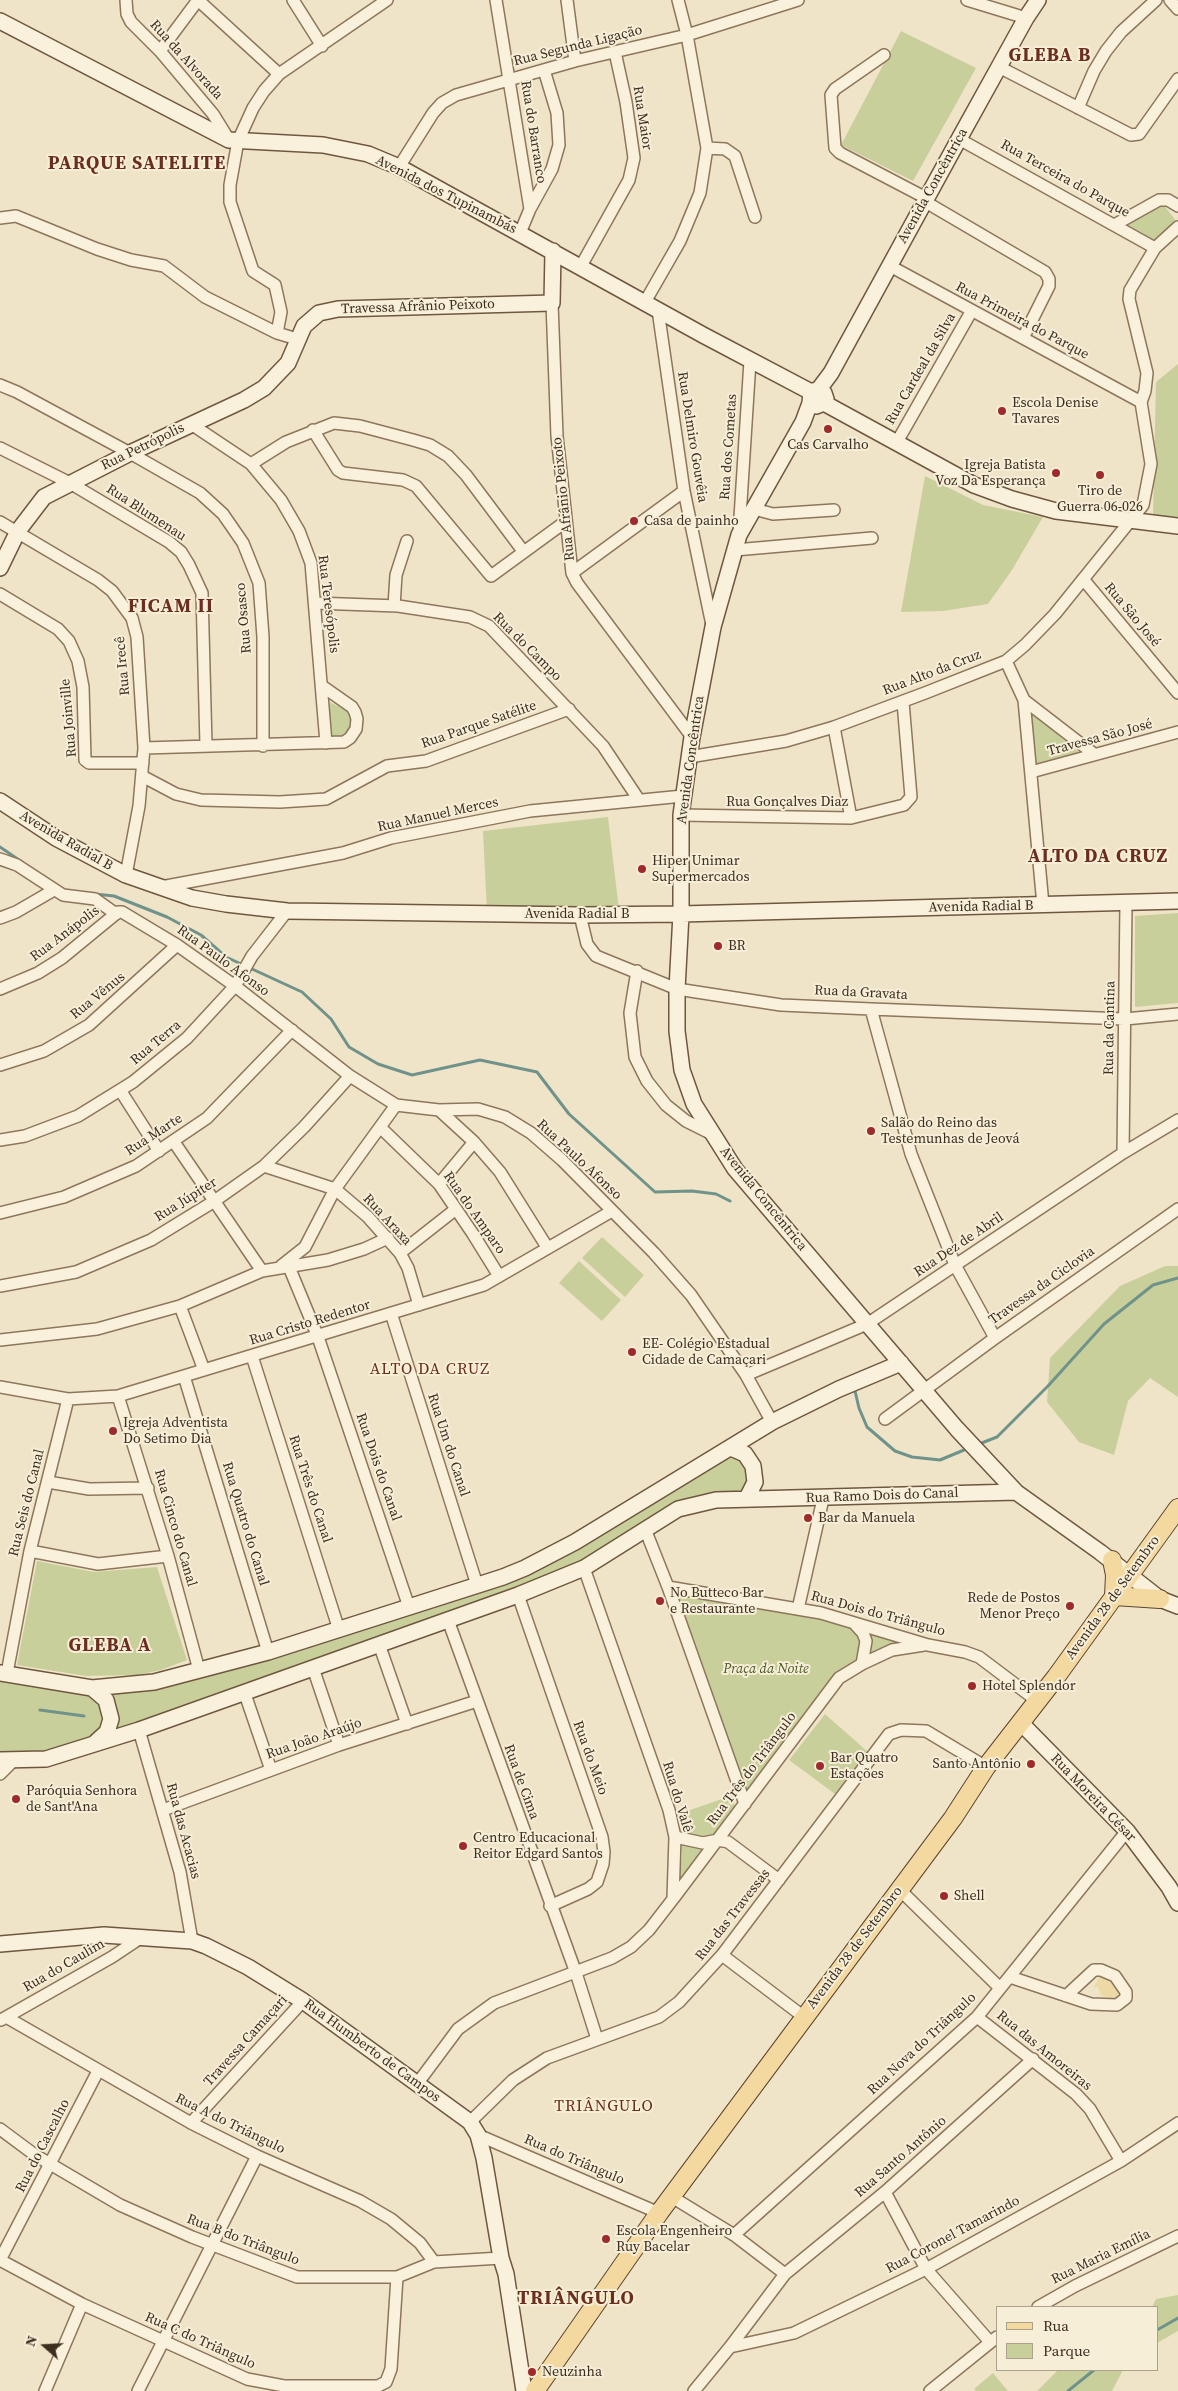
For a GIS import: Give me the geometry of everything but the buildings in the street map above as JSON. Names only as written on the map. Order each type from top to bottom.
[{"type":"main road","name":"Avenida 28 de Setembro","points":[[535,2391],[659,2213],[953,1818],[986,1767],[1036,1700],[1056,1678],[1178,1508]]},
{"type":"main road","points":[[1112,1560],[1115,1575],[1114,1596],[1160,1598]]},
{"type":"street","name":"Rua da Alvorada","points":[[126,0],[127,14],[131,22],[160,51],[234,140]]},
{"type":"street","points":[[160,51],[198,0],[279,74]]},
{"type":"street","points":[[293,0],[322,46]]},
{"type":"street","points":[[278,333],[281,312],[275,285],[253,271],[230,202],[234,140],[264,91],[279,74],[387,0]]},
{"type":"street","name":"Rua do Barranco","points":[[496,0],[511,79],[530,209]]},
{"type":"street","points":[[566,0],[575,61]]},
{"type":"street","points":[[645,302],[680,241],[700,193],[707,148],[687,34],[678,0]]},
{"type":"street","name":"Rua Segunda Ligação","points":[[399,167],[442,102],[456,94],[575,61],[687,34],[798,0]]},
{"type":"street","points":[[967,0],[1026,18]]},
{"type":"street","name":"Avenida Concêntrica","points":[[1038,0],[1026,18],[737,542],[712,627],[683,796],[677,1030],[682,1070],[694,1104],[710,1133],[735,1169],[924,1390],[1016,1492],[1112,1560],[1160,1598],[1178,1606]]},
{"type":"street","points":[[1078,108],[1094,71],[1106,51],[1121,32],[1156,0]]},
{"type":"street","points":[[1170,0],[1178,9]]},
{"type":"street","name":"Avenida dos Tupinambás","points":[[2,25],[212,131],[234,140],[322,145],[368,154],[399,167],[974,485],[1012,499],[1056,511],[1130,522],[1178,526]]},
{"type":"street","name":"Rua Maior","points":[[581,266],[629,180],[634,158],[626,102],[614,52]]},
{"type":"street","points":[[884,55],[835,89],[831,95],[835,148],[840,153],[925,200],[1045,272],[1050,279],[1049,286],[1023,338]]},
{"type":"street","points":[[999,67],[1132,135],[1136,135],[1178,79]]},
{"type":"street","points":[[520,233],[530,209],[552,169],[559,145],[556,113],[544,70]]},
{"type":"street","name":"Rua da Alvorada","points":[[212,131],[214,114]]},
{"type":"street","name":"Rua Terceira do Parque","points":[[959,139],[1116,224],[1155,248]]},
{"type":"street","points":[[707,148],[725,149],[735,156],[755,217]]},
{"type":"street","points":[[1116,224],[1158,200],[1168,200],[1178,206]]},
{"type":"street","points":[[0,218],[16,216],[97,249],[132,260],[164,266],[205,298],[278,333],[297,339]]},
{"type":"street","points":[[1141,402],[1145,392],[1147,373],[1129,299],[1130,290],[1155,248],[1178,227]]},
{"type":"street","name":"Rua Afrânio Peixoto","points":[[553,251],[552,303],[556,436],[572,573],[576,583],[692,737]]},
{"type":"street","name":"Rua Primeira do Parque","points":[[890,266],[971,312],[1141,402]]},
{"type":"street","name":"Travessa Afrânio Peixoto","points":[[297,339],[312,318],[319,313],[338,309],[552,303]]},
{"type":"street","name":"Rua Delmiro Gouvêia","points":[[658,310],[684,491],[712,627]]},
{"type":"street","name":"Rua Cardeal da Silva","points":[[897,442],[971,312]]},
{"type":"street","name":"Rua Petrópolis","points":[[0,568],[18,531],[44,497],[130,453],[244,400],[264,388],[288,363],[297,339]]},
{"type":"street","name":"Rua dos Cometas","points":[[737,542],[750,361]]},
{"type":"street","name":"Rua Osasco","points":[[0,385],[130,453],[200,493],[223,514],[244,543],[258,583],[263,637],[263,746]]},
{"type":"street","name":"Rua Alto da Cruz","points":[[689,757],[786,741],[834,727],[1006,661],[1049,621],[1143,505],[1148,490],[1150,464],[1141,402]]},
{"type":"street","points":[[251,464],[286,442],[313,430],[334,424],[346,423],[430,445],[448,456],[466,476],[523,551]]},
{"type":"street","name":"Rua Teresópolis","points":[[192,424],[251,464],[282,500],[299,531],[311,563],[316,603],[326,743]]},
{"type":"street","points":[[313,430],[343,473],[403,480],[416,486],[489,574],[493,576],[523,551],[565,522]]},
{"type":"street","name":"Rua Blumenau","points":[[0,448],[70,483],[169,542],[181,552],[202,593],[206,745]]},
{"type":"street","points":[[572,573],[684,491]]},
{"type":"street","points":[[754,509],[773,514],[834,510]]},
{"type":"street","name":"Rua Irecê","points":[[0,522],[18,531],[105,585],[112,591],[132,618],[137,637],[144,748],[142,776],[126,875]]},
{"type":"street","points":[[737,542],[872,538]]},
{"type":"street","points":[[394,606],[396,575],[408,541]]},
{"type":"street","name":"Rua São José","points":[[1083,579],[1178,693]]},
{"type":"street","name":"Rua Joinville","points":[[0,594],[58,629],[70,640],[78,661],[83,687],[85,760],[89,763],[143,763]]},
{"type":"street","name":"Rua do Campo","points":[[316,603],[394,606],[470,618],[489,626],[604,746],[639,800]]},
{"type":"street","points":[[1006,661],[1024,700],[1043,905]]},
{"type":"street","points":[[144,748],[206,745],[263,746],[344,742],[350,738],[356,729],[357,719],[352,707],[322,686]]},
{"type":"street","points":[[1024,700],[1094,754]]},
{"type":"street","name":"Rua Gonçalves Diaz","points":[[681,816],[851,818],[904,805],[909,802],[911,797],[903,702]]},
{"type":"street","name":"Rua Parque Satélite","points":[[142,776],[187,798],[201,800],[280,802],[326,799],[387,766],[426,761],[568,709]]},
{"type":"street","points":[[834,727],[851,818]]},
{"type":"street","name":"Travessa São José","points":[[1031,772],[1178,732]]},
{"type":"street","name":"Rua Manuel Merces","points":[[161,887],[343,853],[391,838],[530,811],[683,796]]},
{"type":"street","name":"Avenida Radial B","points":[[0,801],[56,838],[126,875],[192,898],[287,911],[580,915],[681,914],[1178,901]]},
{"type":"street","name":"Rua Paulo Afonso","points":[[0,860],[17,865],[63,895],[95,899],[117,913],[122,912],[177,944],[235,986],[350,1076],[396,1105],[439,1110],[478,1109],[505,1117],[537,1138],[654,1253],[691,1295],[746,1375],[772,1422]]},
{"type":"street","points":[[192,898],[195,886],[201,880]]},
{"type":"street","points":[[0,918],[16,912],[54,890]]},
{"type":"street","name":"Rua da Cantina","points":[[1123,1153],[1126,903]]},
{"type":"street","name":"Rua Terra","points":[[0,1140],[25,1136],[78,1116],[120,1090],[187,1038],[235,986],[252,956],[287,911]]},
{"type":"street","name":"Rua Anápolis","points":[[0,989],[38,973],[62,958],[117,913]]},
{"type":"street","name":"Rua da Gravata","points":[[580,915],[590,950],[596,956],[637,971],[677,989],[781,1005],[1125,1019],[1178,1014]]},
{"type":"street","name":"Rua Vênus","points":[[0,1065],[44,1052],[89,1026],[177,944]]},
{"type":"street","points":[[637,971],[630,1013],[634,1057],[647,1081],[666,1106],[686,1121],[710,1133]]},
{"type":"street","points":[[871,1009],[911,1154],[955,1266],[995,1338]]},
{"type":"street","name":"Rua Marte","points":[[0,1214],[64,1197],[136,1166],[207,1118],[292,1030]]},
{"type":"street","name":"Rua Júpiter","points":[[0,1286],[76,1272],[151,1240],[213,1202],[264,1166],[350,1076]]},
{"type":"street","points":[[120,1090],[159,1151]]},
{"type":"street","points":[[285,1265],[305,1247],[335,1189],[396,1105]]},
{"type":"street","points":[[439,1110],[474,1142],[500,1172],[546,1247]]},
{"type":"street","name":"Rua Dez de Abril","points":[[746,1375],[867,1324],[1123,1153],[1178,1120]]},
{"type":"street","name":"Rua do Amparo","points":[[380,1127],[439,1184],[499,1276]]},
{"type":"street","points":[[174,1142],[213,1202],[262,1271]]},
{"type":"street","points":[[439,1184],[474,1142]]},
{"type":"street","points":[[264,1166],[335,1189]]},
{"type":"street","name":"Rua Araxa","points":[[335,1189],[368,1216],[400,1253],[408,1268],[419,1304]]},
{"type":"street","points":[[400,1253],[456,1209]]},
{"type":"street","name":"Travessa da Ciclovia","points":[[886,1418],[995,1338],[1178,1209]]},
{"type":"street","name":"Rua Cristo Redentor","points":[[0,1387],[68,1399],[118,1396],[318,1337],[484,1285],[546,1247],[612,1211]]},
{"type":"street","points":[[0,1340],[96,1329],[180,1306],[262,1271],[285,1265],[328,1260],[364,1249],[388,1238]]},
{"type":"street","name":"Rua Dois do Canal","points":[[285,1265],[318,1337],[409,1608]]},
{"type":"street","points":[[180,1306],[204,1370]]},
{"type":"street","name":"Rua Um do Canal","points":[[391,1314],[477,1585]]},
{"type":"street","name":"Rua Três do Canal","points":[[252,1356],[339,1630]]},
{"type":"street","points":[[4,1673],[92,1688],[154,1682],[268,1652],[477,1585],[525,1568],[575,1542],[772,1422],[839,1389],[901,1363]]},
{"type":"street","name":"Rua Quatro do Canal","points":[[184,1376],[268,1652]]},
{"type":"street","name":"Rua Cinco do Canal","points":[[118,1396],[148,1488],[199,1670]]},
{"type":"street","name":"Rua Seis do Canal","points":[[4,1673],[30,1552],[68,1399]]},
{"type":"street","points":[[745,1454],[746,1438]]},
{"type":"street","points":[[731,1448],[745,1454],[753,1466],[755,1482],[748,1498]]},
{"type":"street","points":[[48,1482],[89,1489],[148,1488]]},
{"type":"street","name":"Rua Ramo Dois do Canal","points":[[6,1760],[46,1759],[93,1745],[246,1694],[379,1644],[518,1596],[584,1568],[678,1509],[716,1500],[748,1498],[823,1499],[1016,1492]]},
{"type":"street","points":[[798,1609],[823,1499]]},
{"type":"street","points":[[645,1529],[668,1587],[745,1804]]},
{"type":"street","points":[[30,1552],[98,1564],[168,1556]]},
{"type":"street","name":"Rua do Valê","points":[[584,1568],[669,1810],[675,1837],[673,1899]]},
{"type":"street","name":"Rua Dois do Triângulo","points":[[668,1587],[798,1609],[853,1622],[928,1645],[965,1652],[979,1657],[1036,1700]]},
{"type":"street","name":"Rua do Meio","points":[[518,1596],[602,1837],[604,1852],[603,1864],[596,1882],[588,1889],[550,1906]]},
{"type":"street","name":"Rua de Cima","points":[[448,1620],[550,1906],[576,1973],[597,2039]]},
{"type":"street","points":[[853,1622],[863,1633],[866,1642],[862,1664]]},
{"type":"street","points":[[379,1644],[407,1724]]},
{"type":"street","name":"Rua Três do Triângulo","points":[[673,1899],[839,1678],[862,1664],[892,1650],[928,1645]]},
{"type":"street","points":[[314,1668],[339,1745]]},
{"type":"street","points":[[92,1688],[106,1700],[111,1719],[107,1732],[93,1745]]},
{"type":"street","points":[[246,1694],[271,1770]]},
{"type":"street","name":"Rua João Araújo","points":[[163,1810],[339,1745],[478,1701]]},
{"type":"street","name":"Rua Moreira César","points":[[1020,1722],[1127,1831],[1178,1903]]},
{"type":"street","name":"Rua das Acacias","points":[[139,1730],[180,1872],[192,1941]]},
{"type":"street","name":"Rua das Travessas","points":[[474,2128],[513,2080],[547,2058],[659,2017],[679,2002],[722,1955],[889,1734],[901,1730],[926,1731],[986,1767]]},
{"type":"street","points":[[0,1774],[6,1760]]},
{"type":"street","name":"Rua Nova do Triângulo","points":[[734,2235],[978,2017],[1127,1831]]},
{"type":"street","points":[[675,1837],[703,1843],[718,1840],[732,1844],[779,1880]]},
{"type":"street","points":[[899,1889],[1000,1988]]},
{"type":"street","points":[[417,2084],[458,2029],[494,2003],[544,1982],[576,1973],[612,1958],[631,1947],[650,1930],[673,1899]]},
{"type":"street","name":"Rua Humberto de Campos","points":[[0,1944],[104,1936],[192,1941],[248,1967],[303,2001],[474,2128]]},
{"type":"street","name":"Rua do Caulim","points":[[3,2018],[112,1957],[142,1937]]},
{"type":"street","points":[[722,1955],[804,2017]]},
{"type":"street","points":[[1010,1977],[1066,1996],[1091,2004],[1117,2005],[1126,1998],[1126,1992],[1115,1976],[1101,1970],[1089,1972],[1077,1988],[1066,1996]]},
{"type":"street","name":"Travessa Camaçari","points":[[191,2123],[303,2001]]},
{"type":"street","name":"Rua das Amoreiras","points":[[978,2017],[1076,2094],[1090,2109],[1121,2160]]},
{"type":"street","name":"Rua A do Triângulo","points":[[3,2018],[191,2123],[258,2156],[360,2201],[391,2219],[420,2243],[434,2262]]},
{"type":"street","name":"Rua Santo Antônio","points":[[694,2391],[785,2274],[885,2192],[1033,2059]]},
{"type":"street","name":"Rua do Cascalho","points":[[0,2260],[51,2165],[98,2071]]},
{"type":"street","name":"Rua Coronel Tamarindo","points":[[730,2347],[794,2332],[926,2269],[1121,2160],[1178,2123]]},
{"type":"street","points":[[474,2128],[484,2158],[501,2258],[506,2274],[524,2391]]},
{"type":"street","name":"Rua do Triângulo","points":[[474,2128],[659,2213]]},
{"type":"street","name":"Rua B do Triângulo","points":[[0,2129],[51,2165],[120,2205],[214,2246],[297,2277],[396,2277],[434,2262],[501,2258]]},
{"type":"street","points":[[138,2391],[214,2246],[258,2156]]},
{"type":"street","points":[[885,2192],[926,2269],[994,2340],[934,2390]]},
{"type":"street","points":[[672,2197],[734,2235],[785,2274]]},
{"type":"street","name":"Rua Maria Emília","points":[[1040,2306],[1075,2286],[1178,2236]]},
{"type":"street","points":[[501,2258],[496,2277],[515,2391]]},
{"type":"street","name":"Rua C do Triângulo","points":[[0,2260],[82,2304],[162,2342],[247,2380],[268,2385],[326,2387],[382,2385],[389,2378],[392,2369],[396,2277]]},
{"type":"street","points":[[45,2391],[82,2304]]},
{"type":"green space","points":[[901,31],[976,68],[913,181],[841,145]]},
{"type":"green space","points":[[1163,204],[1177,222],[1154,240],[1127,225]]},
{"type":"green space","points":[[1178,364],[1178,517],[1153,516],[1156,382]]},
{"type":"green space","points":[[925,476],[983,505],[1043,517],[1012,570],[988,604],[943,611],[901,612]]},
{"type":"green space","points":[[323,699],[352,713],[356,724],[343,741],[327,742]]},
{"type":"green space","points":[[1031,711],[1057,734],[1080,753],[1036,765]]},
{"type":"green space","points":[[608,817],[619,910],[487,913],[483,831]]},
{"type":"green space","points":[[1178,913],[1178,1003],[1135,1007],[1135,916]]},
{"type":"green space","points":[[602,1237],[644,1275],[625,1297],[582,1258]]},
{"type":"green space","points":[[579,1261],[621,1300],[602,1321],[559,1283]]},
{"type":"green space","points":[[1165,1266],[1178,1266],[1178,1397],[1150,1378],[1128,1401],[1114,1455],[1079,1442],[1047,1402],[1050,1358],[1120,1286]]},
{"type":"green space","points":[[730,1455],[740,1457],[749,1469],[749,1482],[743,1494],[678,1509],[584,1569],[93,1745],[112,1717],[92,1688],[154,1682],[526,1572]]},
{"type":"green space","points":[[37,1561],[94,1572],[157,1567],[187,1660],[161,1670],[137,1675],[86,1676],[17,1665]]},
{"type":"green space","name":"Praça da Noite","points":[[674,1591],[819,1616],[921,1644],[836,1678],[746,1798]]},
{"type":"green space","points":[[0,1678],[91,1695],[103,1712],[98,1732],[63,1749],[36,1754],[0,1753]]},
{"type":"green space","points":[[825,1714],[868,1752],[835,1794],[789,1760]]},
{"type":"green space","points":[[733,1795],[735,1809],[718,1832],[708,1838],[696,1837],[683,1828],[676,1815]]},
{"type":"green space","points":[[681,1839],[709,1846],[676,1888],[682,1858]]},
{"type":"green space","points":[[1178,2295],[1178,2331],[1158,2342],[1158,2306],[1152,2306],[1156,2299]]},
{"type":"green space","points":[[1057,2371],[1122,2371],[1112,2391],[1037,2391]]},
{"type":"green space","points":[[993,2373],[1008,2391],[976,2391],[974,2389]]},
{"type":"sand","points":[[1100,1975],[1124,1993],[1115,2002],[1101,1995],[1098,1987],[1094,1987]]},
{"type":"waterway","points":[[0,847],[22,862]]},
{"type":"waterway","points":[[95,894],[114,896],[167,917],[201,935],[226,957],[302,992],[331,1019],[349,1047],[378,1064],[412,1075],[480,1060],[537,1072],[569,1114],[655,1192],[692,1191],[716,1194],[730,1201]]},
{"type":"waterway","points":[[979,1444],[997,1437],[1048,1386],[1104,1324],[1153,1285],[1178,1278]]},
{"type":"waterway","points":[[855,1391],[859,1408],[867,1427],[895,1451],[912,1457],[940,1460],[964,1450]]},
{"type":"waterway","points":[[40,1710],[84,1716]]},
{"type":"waterway","points":[[1158,2329],[1178,2318]]},
{"type":"waterway","points":[[1068,2391],[1093,2371]]},
{"type":"place","name":"Escola Denise Tavares","points":[[1002,411]]},
{"type":"place","name":"Cas Carvalho","points":[[828,429]]},
{"type":"place","name":"Igreja Batista Voz Da Esperança","points":[[1056,473]]},
{"type":"place","name":"Tiro de Guerra 06-026","points":[[1100,475]]},
{"type":"place","name":"Casa de painho","points":[[634,521]]},
{"type":"place","name":"Hiper Unimar Supermercados","points":[[642,869]]},
{"type":"place","name":"BR","points":[[718,946]]},
{"type":"place","name":"Salão do Reino das Testemunhas de Jeová","points":[[871,1131]]},
{"type":"place","name":"EE- Colégio Estadual Cidade de Camaçari","points":[[632,1352]]},
{"type":"place","name":"Igreja Adventista Do Setimo Dia","points":[[113,1431]]},
{"type":"place","name":"Bar da Manuela","points":[[808,1518]]},
{"type":"place","name":"No Butteco Bar e Restaurante","points":[[660,1601]]},
{"type":"place","name":"Rede de Postos Menor Preço","points":[[1070,1606]]},
{"type":"place","name":"Hotel Splendor","points":[[972,1686]]},
{"type":"place","name":"Santo Antônio","points":[[1031,1764]]},
{"type":"place","name":"Bar Quatro Estações","points":[[820,1766]]},
{"type":"place","name":"Paróquia Senhora de Sant'Ana","points":[[16,1799]]},
{"type":"place","name":"Centro Educacional Reitor Edgard Santos","points":[[463,1846]]},
{"type":"place","name":"Shell","points":[[944,1896]]},
{"type":"place","name":"Escola Engenheiro Ruy Bacelar","points":[[606,2239]]},
{"type":"place","name":"Neuzinha","points":[[532,2372]]},
{"type":"district","name":"GLEBA B","points":[[1050,56]]},
{"type":"district","name":"PARQUE SATELITE","points":[[137,164]]},
{"type":"district","name":"FICAM II","points":[[171,607]]},
{"type":"district","name":"ALTO DA CRUZ","points":[[1098,857]]},
{"type":"district","name":"ALTO DA CRUZ","points":[[430,1370]]},
{"type":"district","name":"GLEBA A","points":[[110,1646]]},
{"type":"district","name":"TRIÂNGULO","points":[[604,2107]]},
{"type":"district","name":"TRIÂNGULO","points":[[576,2299]]}]
